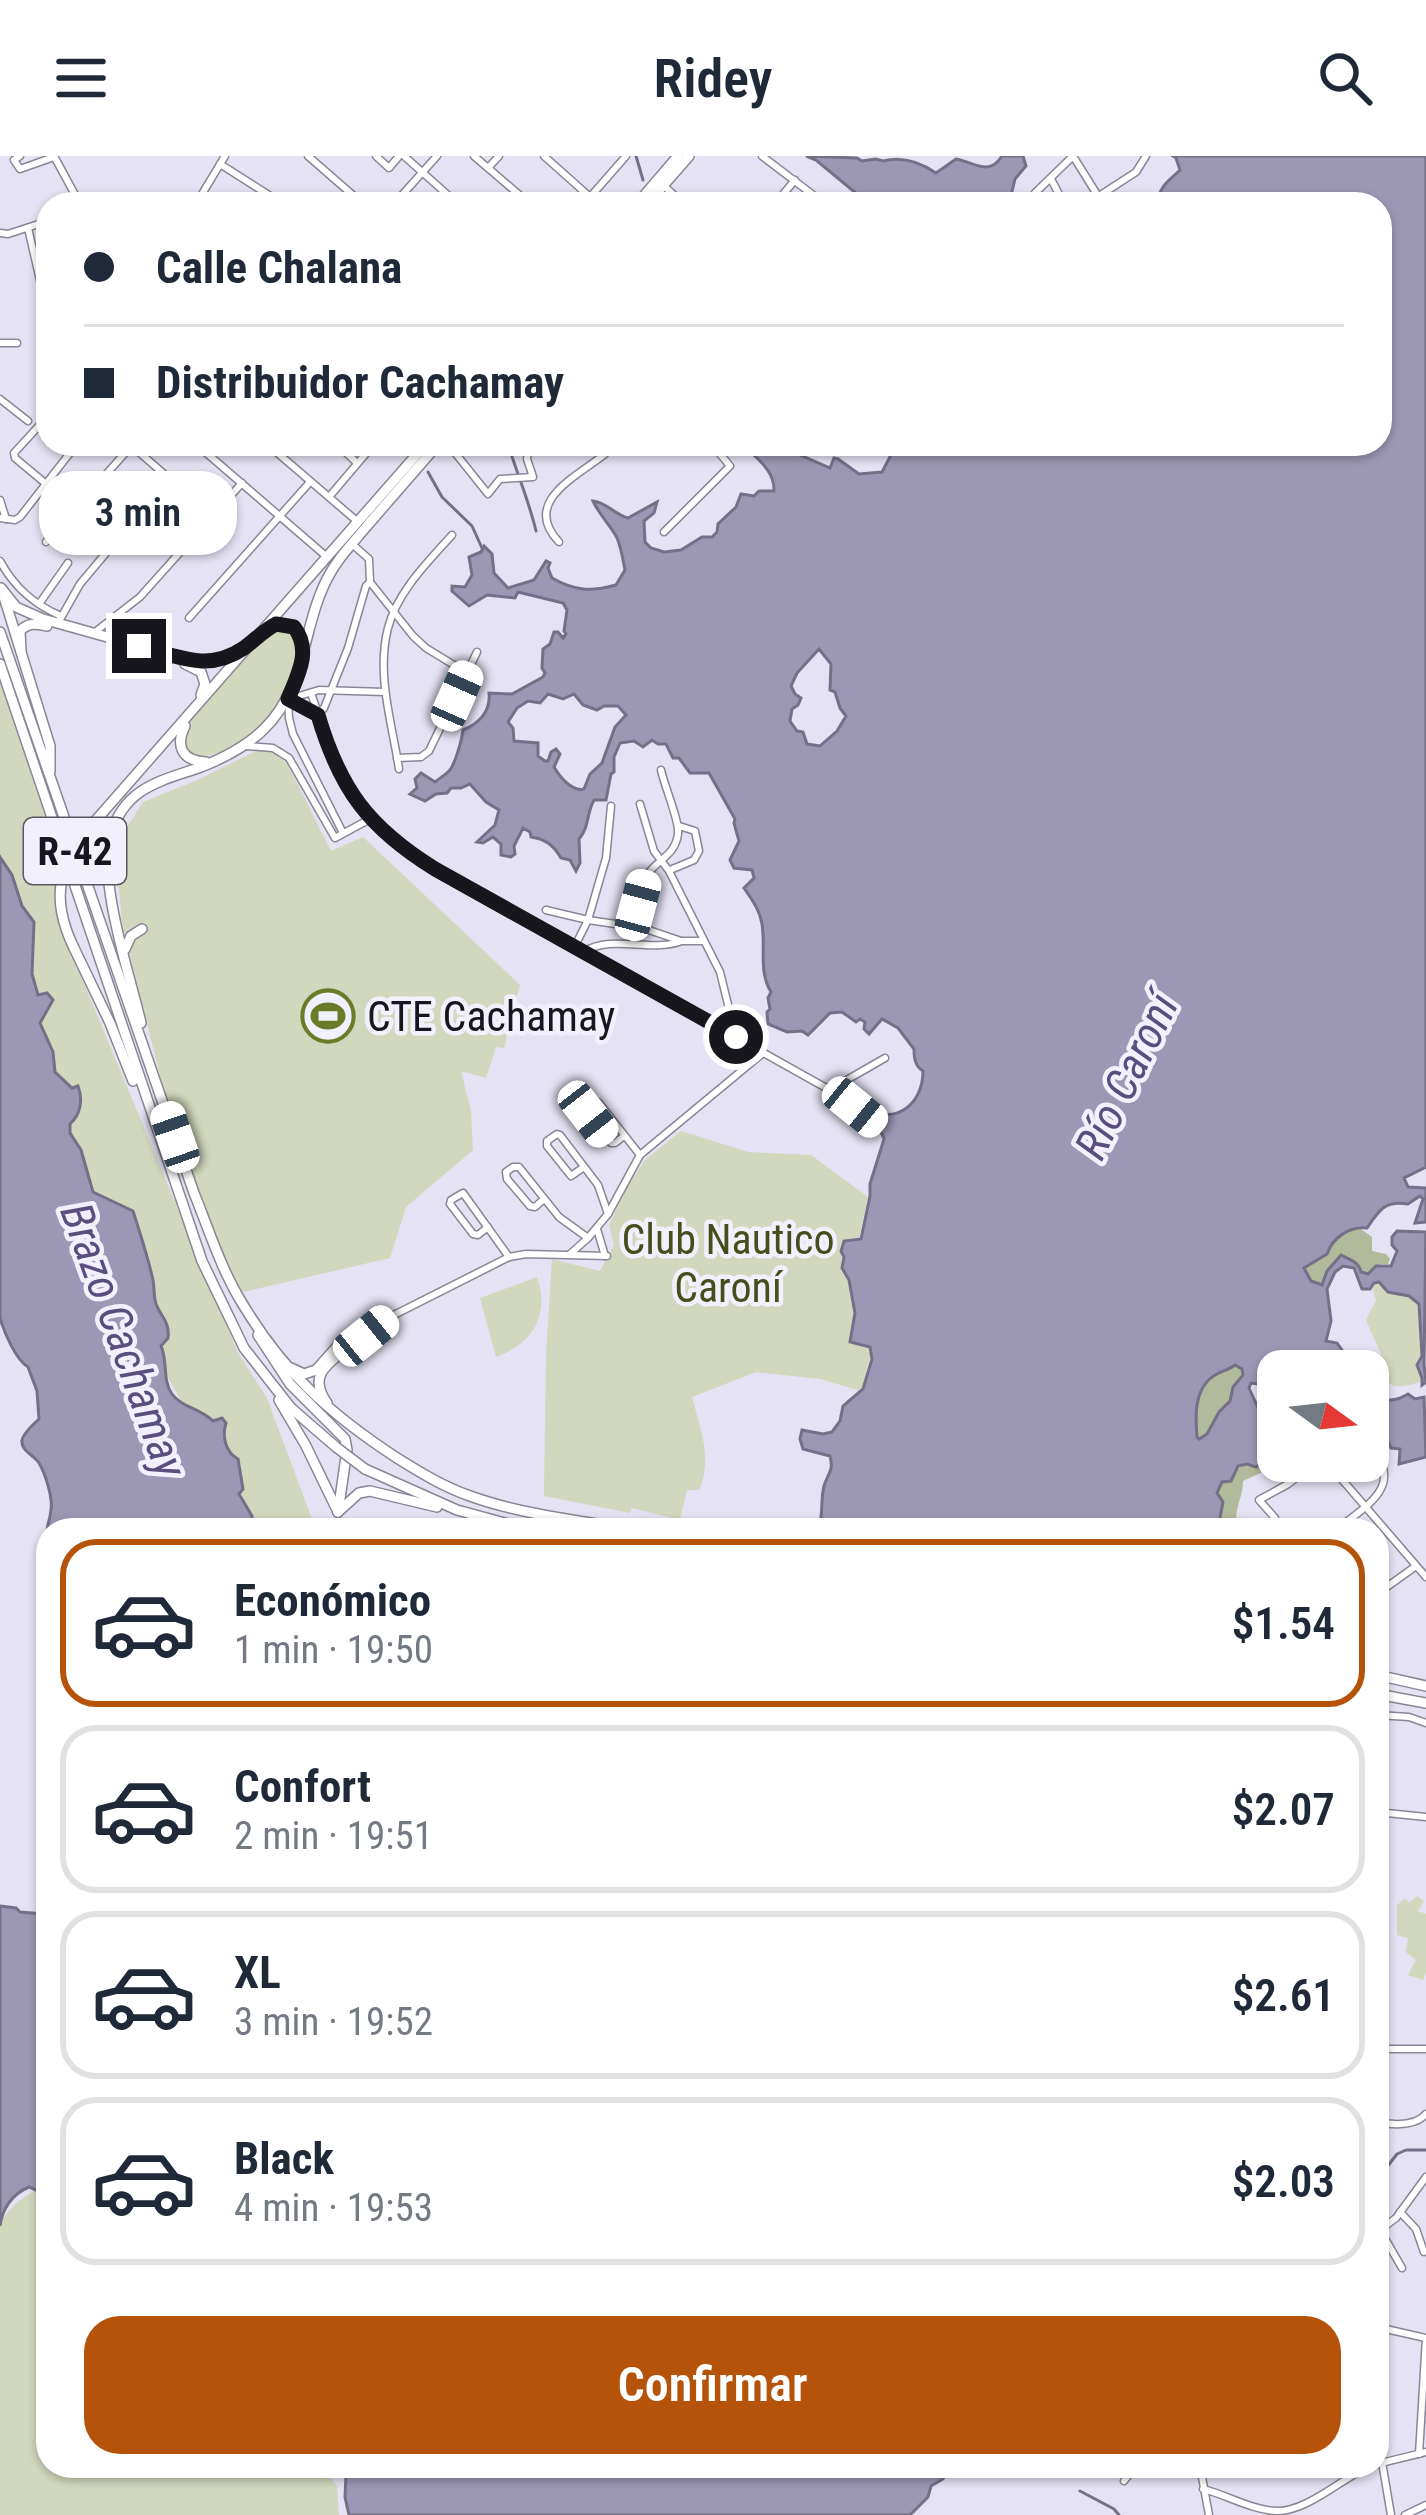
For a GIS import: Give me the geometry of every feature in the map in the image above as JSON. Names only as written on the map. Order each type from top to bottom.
[{"type":"main road","points":[[658,192],[689,156]]},
{"type":"main road","points":[[647,192],[676,157]]},
{"type":"main road","points":[[154,1124],[62,916],[62,875],[98,819],[416,456]]},
{"type":"main road","points":[[152,1070],[116,915],[107,851],[111,833],[136,794],[158,780],[217,760],[264,730],[288,699],[316,602],[337,563],[428,456]]},
{"type":"main road","points":[[0,587],[24,611],[203,663],[224,658],[276,624],[289,625],[302,637],[302,659]]},
{"type":"main road","name":"R-42","points":[[0,587],[50,746],[49,777]]},
{"type":"main road","points":[[20,651],[20,631],[32,624],[195,667],[205,684],[180,734],[182,752],[197,762],[217,760]]},
{"type":"main road","name":"R-42","points":[[0,632],[194,1193],[242,1304],[320,1402],[437,1484],[502,1506],[568,1518]]},
{"type":"main road","name":"R-42","points":[[0,664],[202,1261],[244,1348],[291,1408],[365,1469],[486,1518]]},
{"type":"main road","points":[[116,915],[142,929],[130,936],[124,954]]},
{"type":"main road","points":[[242,1304],[266,1351],[290,1384],[345,1439],[338,1512]]},
{"type":"main road","points":[[276,1351],[304,1374],[316,1370],[345,1344]]},
{"type":"main road","points":[[338,1417],[318,1385],[327,1364],[345,1344]]},
{"type":"main road","points":[[244,1348],[306,1446],[338,1512]]},
{"type":"main road","points":[[338,1512],[359,1493],[370,1491],[457,1510]]},
{"type":"main road","points":[[1389,1678],[1426,1686]]},
{"type":"main road","points":[[1389,1696],[1426,1703]]},
{"type":"street","points":[[20,156],[14,160],[20,170],[54,157],[76,192]]},
{"type":"street","points":[[308,156],[349,192]]},
{"type":"street","points":[[376,156],[389,168],[402,156],[444,192]]},
{"type":"street","points":[[405,192],[437,156]]},
{"type":"street","points":[[474,156],[514,192]]},
{"type":"street","points":[[488,168],[499,156]]},
{"type":"street","points":[[544,156],[579,192]]},
{"type":"street","points":[[762,156],[810,192]]},
{"type":"street","points":[[1036,192],[1072,156],[1096,192]]},
{"type":"street","points":[[1111,192],[1136,172],[1146,156]]},
{"type":"street","points":[[594,192],[623,157]]},
{"type":"street","points":[[204,192],[223,160],[267,192]]},
{"type":"street","points":[[1051,178],[1058,192]]},
{"type":"street","points":[[785,192],[795,180]]},
{"type":"street","points":[[664,185],[671,192]]},
{"type":"street","points":[[0,233],[36,225]]},
{"type":"street","points":[[28,228],[36,263]]},
{"type":"street","points":[[0,343],[17,343]]},
{"type":"street","points":[[0,399],[28,421]]},
{"type":"street","points":[[36,429],[14,454],[45,483]]},
{"type":"street","points":[[0,500],[3,518],[20,517],[66,456]]},
{"type":"street","points":[[46,542],[122,456]]},
{"type":"street","points":[[144,456],[211,515]]},
{"type":"street","points":[[210,456],[327,557]]},
{"type":"street","points":[[281,456],[358,522]]},
{"type":"street","points":[[350,456],[358,463]]},
{"type":"street","points":[[329,497],[364,456]]},
{"type":"street","points":[[458,456],[488,494],[500,479],[533,478],[527,456]]},
{"type":"street","points":[[559,542],[545,523],[551,497],[602,456]]},
{"type":"street","points":[[664,532],[730,466],[722,456]]},
{"type":"street","points":[[0,561],[8,576],[59,620],[80,584],[168,479]]},
{"type":"street","points":[[190,618],[310,482]]},
{"type":"street","points":[[92,634],[140,597],[242,483]]},
{"type":"street","points":[[399,769],[386,692],[387,631],[394,611],[423,567],[452,535]]},
{"type":"street","points":[[352,544],[368,559],[370,582],[425,648],[467,673]]},
{"type":"street","points":[[38,605],[68,562]]},
{"type":"street","points":[[318,715],[332,690],[370,582]]},
{"type":"street","points":[[397,758],[429,752],[477,652]]},
{"type":"street","points":[[288,699],[319,690],[386,692]]},
{"type":"street","points":[[311,693],[326,741],[351,793],[370,819],[403,849],[830,1090],[878,1126]]},
{"type":"street","points":[[288,699],[318,715]]},
{"type":"street","points":[[288,699],[293,734],[339,835]]},
{"type":"street","points":[[241,747],[262,746],[289,758],[339,835]]},
{"type":"street","points":[[633,944],[644,881],[671,854],[677,839],[679,826],[661,770]]},
{"type":"street","points":[[640,804],[654,851],[720,972],[736,1037]]},
{"type":"street","points":[[579,950],[606,859],[611,806]]},
{"type":"street","points":[[339,835],[370,819]]},
{"type":"street","points":[[669,871],[694,860],[699,850],[694,831],[679,826]]},
{"type":"street","points":[[546,910],[681,941],[703,941]]},
{"type":"street","points":[[579,950],[681,941]]},
{"type":"street","points":[[570,1254],[608,1214],[640,1156],[763,1053]]},
{"type":"street","points":[[830,1090],[885,1058]]},
{"type":"street","points":[[624,1136],[611,1143],[588,1108],[599,1103],[640,1156]]},
{"type":"street","points":[[584,1167],[571,1176],[547,1141],[560,1135],[598,1185],[608,1214]]},
{"type":"street","points":[[544,1199],[530,1207],[506,1172],[519,1166],[559,1217],[588,1238]]},
{"type":"street","points":[[488,1227],[473,1234],[449,1202],[463,1193],[488,1227],[509,1257]]},
{"type":"street","points":[[345,1344],[509,1257],[606,1256],[597,1228]]},
{"type":"street","points":[[1275,1518],[1259,1500],[1291,1482]]},
{"type":"street","points":[[1342,1482],[1375,1518]]},
{"type":"street","points":[[1350,1518],[1377,1495],[1383,1482]]},
{"type":"street","points":[[1389,1534],[1426,1577]]},
{"type":"street","points":[[1389,1585],[1416,1565]]},
{"type":"street","points":[[1389,1716],[1426,1723]]},
{"type":"street","points":[[1389,1813],[1426,1817]]},
{"type":"street","points":[[1389,2049],[1426,2049]]},
{"type":"street","points":[[1389,2122],[1410,2123],[1426,2114]]},
{"type":"street","points":[[1389,2222],[1426,2177]]},
{"type":"street","points":[[1400,2212],[1422,2230],[1424,2252]]},
{"type":"street","points":[[1389,2247],[1402,2268]]},
{"type":"street","points":[[1389,2330],[1426,2338],[1422,2453],[1389,2461]]},
{"type":"street","points":[[1202,2478],[1209,2515]]},
{"type":"street","points":[[1203,2489],[1281,2511],[1347,2478]]},
{"type":"street","points":[[1380,2478],[1391,2515]]},
{"type":"street","points":[[1405,2515],[1426,2505]]},
{"type":"green space","points":[[276,624],[294,629],[302,649],[276,704],[240,743],[208,756],[190,756],[182,744],[188,722]]},
{"type":"green space","points":[[0,681],[60,860],[60,926],[238,1353],[267,1398],[312,1518],[235,1518],[224,1477],[153,1351],[89,1194],[38,1053],[0,887]]},
{"type":"green space","name":"CTE Cachamay","points":[[256,751],[274,752],[288,765],[331,851],[363,837],[520,985],[504,1048],[496,1047],[486,1078],[461,1071],[471,1111],[473,1150],[406,1207],[390,1258],[239,1293],[189,1170],[160,1076],[122,923],[115,846],[143,802]]},
{"type":"green space","name":"Club Nautico Caroní","points":[[681,1131],[748,1152],[811,1155],[868,1197],[859,1238],[843,1240],[840,1245],[841,1268],[854,1313],[849,1343],[869,1348],[871,1353],[862,1388],[756,1372],[692,1397],[705,1467],[699,1490],[687,1490],[680,1518],[544,1496],[552,1259],[600,1271],[614,1245],[609,1225],[645,1160]]},
{"type":"green space","points":[[1358,1227],[1372,1237],[1372,1251],[1386,1254],[1388,1264],[1368,1274],[1338,1261],[1322,1285],[1311,1281],[1305,1266]]},
{"type":"green space","points":[[537,1277],[541,1303],[535,1326],[520,1344],[496,1357],[480,1298]]},
{"type":"green space","points":[[1379,1281],[1419,1304],[1422,1381],[1398,1386],[1389,1382],[1389,1350],[1379,1350],[1366,1320],[1376,1300],[1372,1287]]},
{"type":"green space","points":[[1235,1365],[1244,1375],[1203,1438],[1196,1437],[1200,1393],[1210,1379]]},
{"type":"green space","points":[[1257,1462],[1257,1474],[1243,1481],[1236,1518],[1222,1518],[1219,1488],[1245,1465]]},
{"type":"green space","points":[[1417,1896],[1424,1901],[1418,1911],[1426,1914],[1423,1980],[1408,1975],[1416,1960],[1406,1952],[1408,1938],[1397,1935],[1397,1905]]},
{"type":"green space","points":[[36,2189],[36,2478],[330,2478],[337,2486],[339,2515],[0,2515],[0,2222]]},
{"type":"water","points":[[806,156],[904,160],[936,173],[956,159],[986,167],[1002,156],[1023,156],[1026,166],[1012,192],[855,192]]},
{"type":"water","name":"Río Caroní","points":[[1173,156],[1426,156],[1426,1167],[1404,1178],[1408,1187],[1426,1188],[1426,1222],[1415,1223],[1420,1196],[1408,1204],[1388,1205],[1367,1228],[1343,1234],[1327,1254],[1304,1268],[1311,1281],[1322,1285],[1341,1255],[1368,1274],[1376,1266],[1391,1266],[1397,1251],[1392,1237],[1397,1231],[1426,1232],[1426,1382],[1422,1385],[1417,1365],[1422,1356],[1419,1304],[1409,1296],[1388,1292],[1379,1282],[1362,1289],[1354,1268],[1343,1266],[1327,1289],[1331,1321],[1326,1341],[1337,1343],[1342,1350],[1257,1350],[1257,1384],[1249,1388],[1257,1406],[1257,1466],[1238,1466],[1231,1481],[1222,1482],[1217,1493],[1223,1502],[1220,1518],[821,1518],[830,1456],[803,1449],[802,1430],[832,1432],[843,1406],[863,1389],[872,1359],[870,1347],[850,1342],[855,1313],[841,1251],[844,1241],[861,1239],[884,1139],[862,1116],[867,1109],[889,1114],[907,1108],[919,1093],[923,1071],[898,1028],[882,1019],[869,1034],[865,1022],[842,1012],[830,1013],[808,1035],[768,1024],[771,992],[763,967],[762,924],[744,888],[754,878],[752,870],[734,868],[730,860],[739,841],[735,819],[709,773],[690,773],[666,744],[652,740],[643,747],[634,741],[620,743],[606,800],[594,800],[579,839],[576,871],[570,860],[523,828],[511,857],[501,855],[501,844],[493,837],[477,842],[495,825],[499,810],[470,784],[425,801],[410,794],[421,773],[435,782],[449,771],[463,730],[482,716],[489,693],[512,694],[543,677],[543,649],[554,632],[563,638],[566,634],[563,603],[518,592],[515,598],[487,595],[469,606],[452,586],[465,587],[472,575],[469,557],[484,546],[492,554],[494,573],[508,588],[534,580],[546,561],[552,578],[568,586],[616,585],[625,570],[620,545],[593,501],[628,518],[657,502],[654,513],[644,521],[645,542],[664,552],[681,550],[702,537],[712,537],[741,494],[774,491],[768,471],[756,456],[802,456],[830,468],[834,458],[859,474],[882,472],[890,456],[1392,456],[1392,192],[1161,192],[1180,170]],"holes":[[[819,649],[831,664],[830,690],[846,716],[820,746],[807,744],[803,732],[790,721],[801,698],[791,686]],[[548,694],[563,699],[574,694],[583,705],[597,710],[618,706],[626,715],[615,727],[602,763],[590,774],[584,789],[571,786],[554,767],[560,754],[556,749],[545,761],[538,756],[538,743],[514,741],[508,722],[528,701],[540,703]],[[1235,1365],[1242,1369],[1230,1401],[1199,1439],[1196,1420],[1204,1386]]]},
{"type":"water","name":"Brazo Cachamay","points":[[0,857],[34,922],[32,974],[38,995],[47,993],[53,1000],[40,1023],[53,1052],[55,1072],[80,1091],[70,1133],[81,1150],[93,1192],[133,1211],[156,1304],[168,1328],[168,1338],[161,1346],[169,1389],[181,1402],[213,1421],[222,1418],[226,1423],[226,1443],[238,1459],[243,1489],[239,1494],[252,1518],[49,1518],[48,1485],[39,1463],[22,1444],[39,1419],[37,1391],[0,1318]]},
{"type":"water","points":[[1408,1394],[1415,1399],[1424,1397],[1426,1457],[1399,1464],[1400,1449],[1391,1448],[1389,1400]]},
{"type":"water","points":[[0,1906],[36,1913],[36,2190],[29,2187],[9,2203],[0,2226]]},
{"type":"water","points":[[346,2478],[944,2478],[931,2486],[928,2497],[910,2515],[349,2515]]},
{"type":"waterway","points":[[636,156],[643,180]]},
{"type":"waterway","points":[[512,456],[536,531]]},
{"type":"waterway","points":[[428,472],[442,497],[472,526],[482,548]]},
{"type":"waterway","points":[[1389,2164],[1406,2150],[1426,2150]]},
{"type":"waterway","points":[[1080,2491],[1119,2515]]},
{"type":"place","name":"CTE Cachamay","points":[[328,1016]]},
{"type":"route","points":[[139,646],[214,662],[276,624],[294,627],[302,637],[302,659],[288,699],[318,715],[351,793],[375,825],[435,869],[736,1037]]}]
